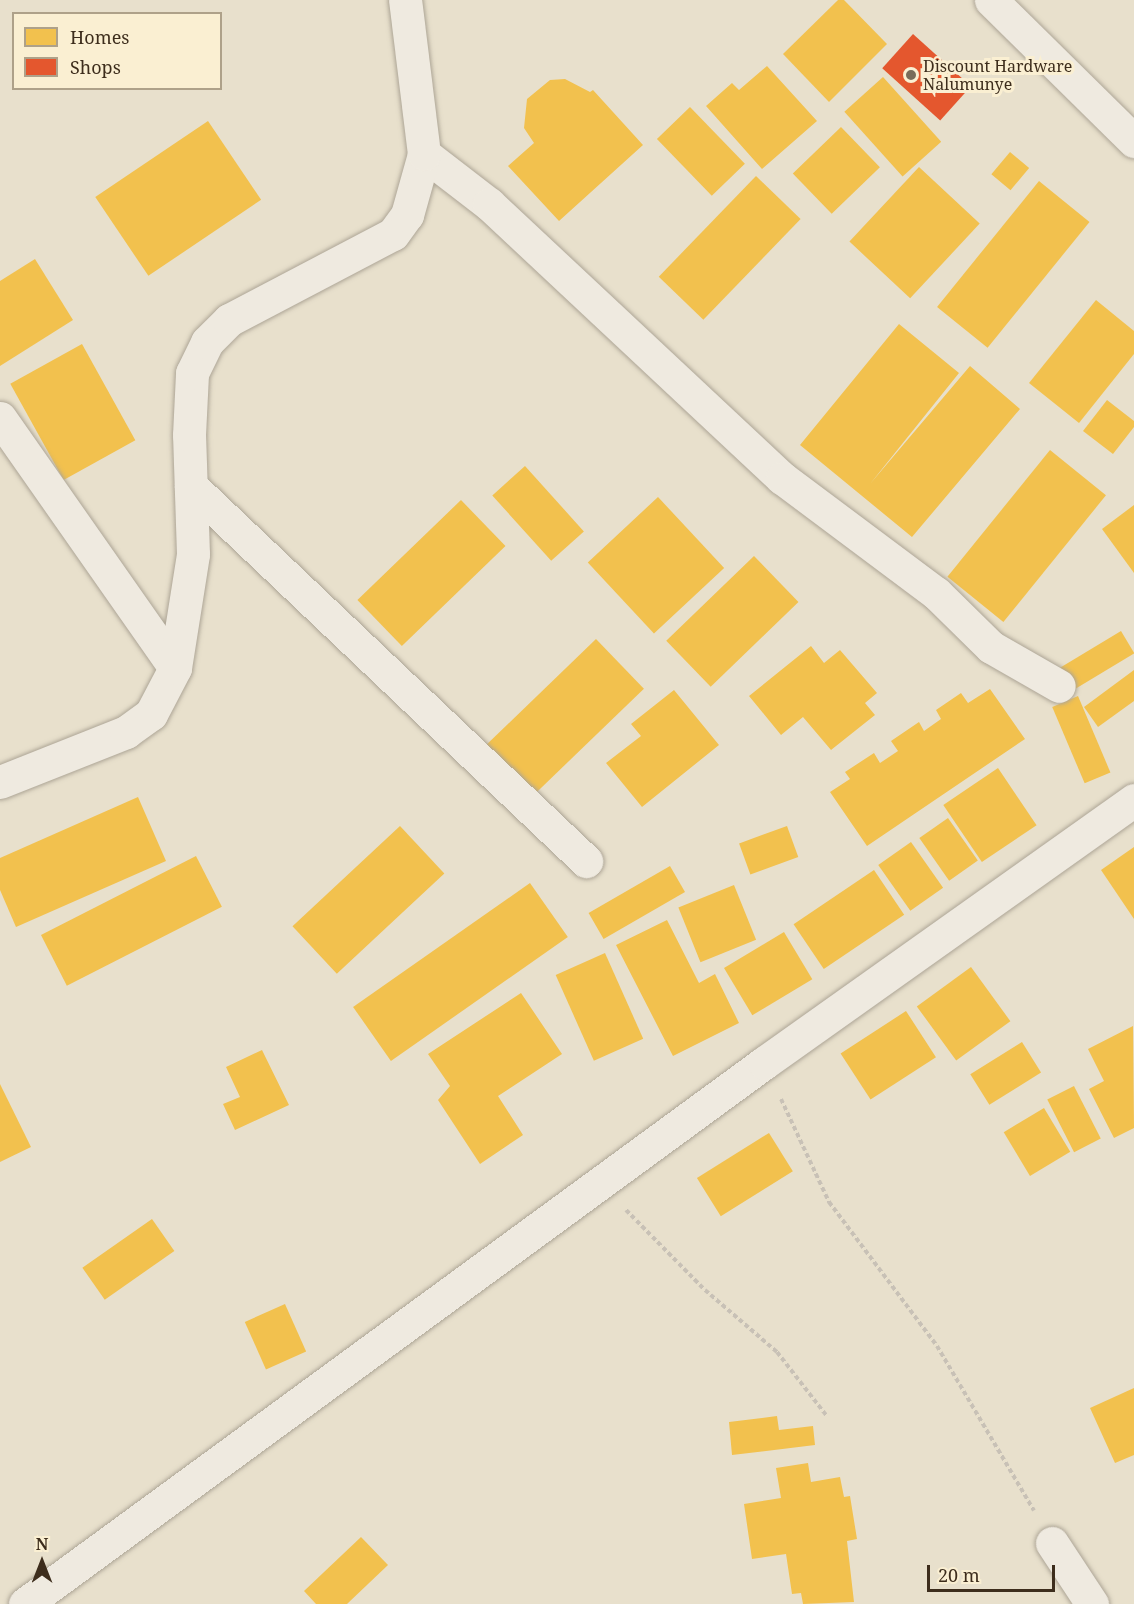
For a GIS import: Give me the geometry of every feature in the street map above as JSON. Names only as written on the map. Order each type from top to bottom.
[{"type":"street","points":[[0,782],[126,732],[151,714],[175,668],[193,554],[192,374],[207,342],[229,321],[393,234],[407,214],[424,154],[405,0]]},
{"type":"street","points":[[991,0],[1134,141]]},
{"type":"street","points":[[424,154],[489,204],[782,478],[936,593],[991,647],[1059,686]]},
{"type":"street","points":[[0,418],[175,668]]},
{"type":"street","points":[[191,486],[586,861]]},
{"type":"street","points":[[25,1604],[764,1063],[1134,800]]},
{"type":"street","points":[[1052,1543],[1092,1604]]},
{"type":"path","points":[[764,1063],[829,1202],[937,1346],[1052,1543]]},
{"type":"path","points":[[600,1184],[705,1290],[777,1352],[826,1415]]},
{"type":"building: Homes","points":[[838,0],[844,0],[887,44],[829,102],[783,54]]},
{"type":"building: Homes","points":[[767,66],[817,121],[762,169],[706,106],[732,83],[739,90]]},
{"type":"building: Homes","points":[[883,77],[941,142],[903,176],[844,112]]},
{"type":"building: Homes","points":[[565,79],[590,92],[593,90],[643,145],[559,221],[508,166],[534,143],[524,128],[527,99],[550,80]]},
{"type":"building: Homes","points":[[690,107],[745,164],[712,196],[657,139]]},
{"type":"building: Homes","points":[[208,121],[261,200],[148,276],[95,197]]},
{"type":"building: Homes","points":[[841,127],[880,167],[832,214],[793,174]]},
{"type":"building: Homes","points":[[1010,152],[1029,168],[1011,190],[991,174]]},
{"type":"building: Homes","points":[[919,167],[980,224],[910,298],[849,242]]},
{"type":"building: Homes","points":[[756,176],[801,219],[703,320],[659,277]]},
{"type":"building: Homes","points":[[1039,181],[1090,222],[988,348],[937,307]]},
{"type":"building: Homes","points":[[35,259],[73,320],[0,366],[0,281]]},
{"type":"building: Homes","points":[[1096,300],[1134,331],[1134,354],[1079,423],[1029,383]]},
{"type":"building: Homes","points":[[899,324],[959,373],[870,484],[970,366],[1020,409],[912,537],[800,445]]},
{"type":"building: Homes","points":[[82,344],[135,440],[64,480],[10,384]]},
{"type":"building: Homes","points":[[1107,400],[1134,421],[1134,427],[1113,454],[1083,431]]},
{"type":"building: Homes","points":[[1050,450],[1106,495],[1003,622],[947,577]]},
{"type":"building: Homes","points":[[525,466],[584,531],[551,561],[492,495]]},
{"type":"building: Homes","points":[[658,497],[724,568],[654,633],[588,562]]},
{"type":"building: Homes","points":[[461,500],[505,546],[402,646],[357,600]]},
{"type":"building: Homes","points":[[1134,505],[1134,573],[1102,529]]},
{"type":"building: Homes","points":[[754,556],[798,602],[711,687],[666,641]]},
{"type":"building: Homes","points":[[1121,631],[1134,654],[1070,692],[1057,670]]},
{"type":"building: Homes","points":[[596,639],[644,689],[532,797],[484,747]]},
{"type":"building: Homes","points":[[811,646],[824,663],[840,650],[877,693],[865,703],[875,715],[831,750],[803,717],[781,735],[749,696]]},
{"type":"building: Homes","points":[[1134,670],[1134,701],[1098,727],[1084,707]]},
{"type":"building: Homes","points":[[990,689],[1025,739],[867,846],[830,792],[850,779],[845,772],[874,753],[880,763],[898,751],[891,741],[919,722],[924,731],[941,719],[936,710],[961,693],[968,703]]},
{"type":"building: Homes","points":[[674,690],[719,745],[642,807],[606,763],[641,736],[631,724]]},
{"type":"building: Homes","points":[[1078,696],[1110,772],[1085,783],[1052,707]]},
{"type":"building: Homes","points":[[998,768],[1037,825],[982,862],[943,805]]},
{"type":"building: Homes","points":[[138,797],[166,861],[16,927],[0,890],[0,858]]},
{"type":"building: Homes","points":[[948,818],[978,861],[949,881],[919,838]]},
{"type":"building: Homes","points":[[400,826],[444,874],[337,974],[292,926]]},
{"type":"building: Homes","points":[[787,826],[798,857],[750,874],[739,843]]},
{"type":"building: Homes","points":[[911,842],[943,888],[910,911],[878,865]]},
{"type":"building: Homes","points":[[1134,847],[1134,919],[1101,870]]},
{"type":"building: Homes","points":[[196,856],[222,907],[67,986],[41,935]]},
{"type":"building: Homes","points":[[670,866],[685,892],[604,939],[589,913]]},
{"type":"building: Homes","points":[[874,870],[904,915],[824,969],[794,924]]},
{"type":"building: Homes","points":[[530,883],[568,937],[391,1061],[353,1007]]},
{"type":"building: Homes","points":[[734,885],[756,940],[700,962],[678,907]]},
{"type":"building: Homes","points":[[667,920],[699,983],[715,974],[739,1023],[673,1056],[616,945]]},
{"type":"building: Homes","points":[[784,932],[812,979],[752,1015],[724,968]]},
{"type":"building: Homes","points":[[605,953],[643,1039],[594,1061],[556,975]]},
{"type":"building: Homes","points":[[971,967],[1010,1021],[956,1061],[917,1006]]},
{"type":"building: Homes","points":[[521,993],[562,1054],[498,1096],[523,1135],[480,1164],[438,1100],[450,1086],[428,1054]]},
{"type":"building: Homes","points":[[906,1011],[936,1057],[871,1100],[841,1053]]},
{"type":"building: Homes","points":[[1133,1026],[1134,1128],[1114,1138],[1089,1089],[1104,1081],[1088,1049]]},
{"type":"building: Homes","points":[[1022,1042],[1041,1073],[989,1105],[970,1074]]},
{"type":"building: Homes","points":[[262,1050],[289,1105],[235,1130],[223,1104],[240,1097],[226,1067]]},
{"type":"building: Homes","points":[[0,1084],[31,1147],[0,1162]]},
{"type":"building: Homes","points":[[1074,1086],[1101,1139],[1074,1152],[1047,1100]]},
{"type":"building: Homes","points":[[1044,1108],[1070,1152],[1030,1176],[1004,1132]]},
{"type":"building: Homes","points":[[769,1133],[793,1171],[721,1216],[697,1178]]},
{"type":"building: Homes","points":[[152,1219],[174,1251],[105,1300],[82,1268]]},
{"type":"building: Homes","points":[[285,1304],[306,1352],[266,1369],[245,1322]]},
{"type":"building: Homes","points":[[1134,1388],[1134,1455],[1115,1463],[1090,1408]]},
{"type":"building: Homes","points":[[777,1416],[779,1430],[813,1426],[815,1445],[732,1455],[729,1422]]},
{"type":"building: Homes","points":[[808,1463],[811,1482],[840,1477],[844,1497],[850,1496],[857,1539],[847,1541],[854,1602],[803,1604],[801,1593],[792,1594],[786,1554],[752,1559],[744,1504],[781,1498],[776,1468]]},
{"type":"building: Homes","points":[[361,1537],[388,1565],[347,1604],[316,1604],[304,1591]]},
{"type":"building: Shops","points":[[913,34],[971,86],[940,120],[882,68]]},
{"type":"place","name":"Discount Hardware Nalumunye","points":[[911,75]]}]
